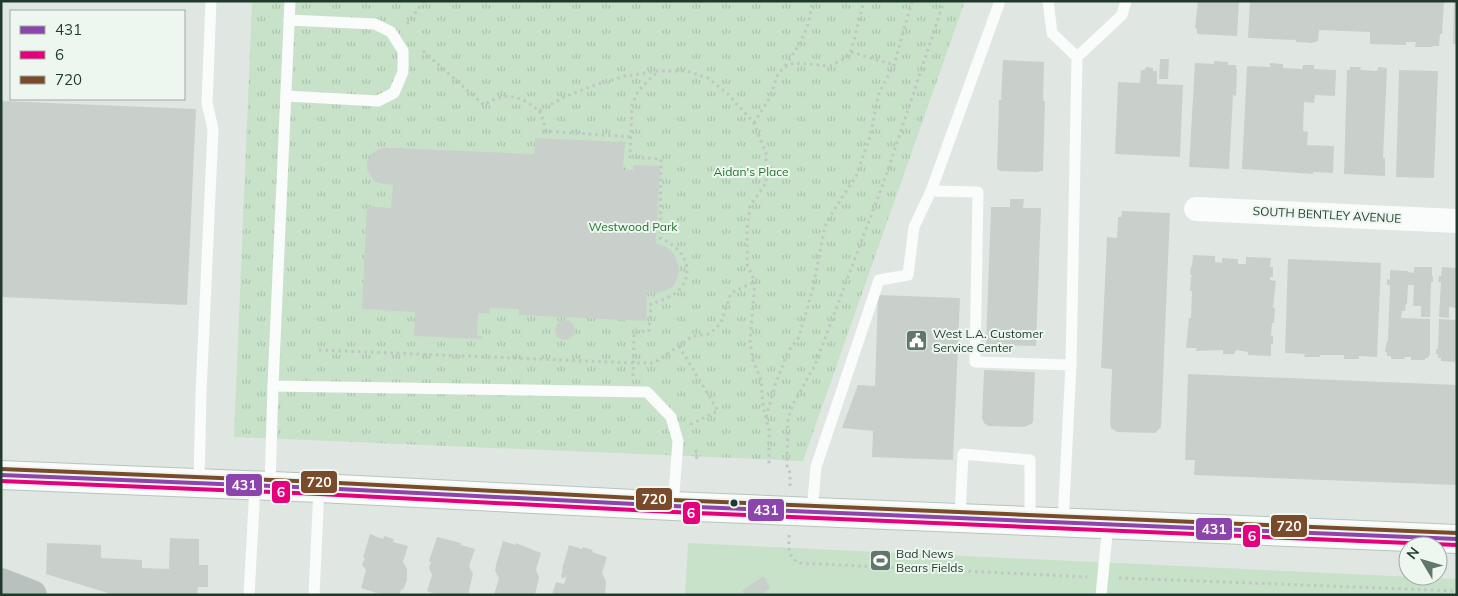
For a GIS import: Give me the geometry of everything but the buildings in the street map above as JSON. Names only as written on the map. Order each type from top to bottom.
[{"type":"highway","points":[[1,582],[32,595]]},
{"type":"main road","points":[[1,475],[1457,539]]},
{"type":"street","name":"SOUTH BENTLEY AVENUE","points":[[1196,209],[1457,221]]},
{"type":"lane","points":[[199,483],[213,129],[207,103],[211,1]]},
{"type":"lane","points":[[250,595],[273,386],[290,1]]},
{"type":"lane","points":[[812,512],[816,468],[879,280],[908,275],[914,227],[931,191],[1000,1]]},
{"type":"lane","points":[[1048,1],[1052,33],[1078,57]]},
{"type":"lane","points":[[1062,522],[1071,365],[1078,57],[1122,15],[1126,1]]},
{"type":"lane","points":[[286,96],[378,101],[394,93],[403,72],[403,51],[391,32],[375,24],[289,20]]},
{"type":"lane","points":[[931,191],[978,192],[974,362],[1071,365]]},
{"type":"lane","points":[[273,386],[647,392],[671,417],[678,441],[673,506]]},
{"type":"lane","points":[[960,517],[963,454],[1030,460],[1030,521]]},
{"type":"lane","points":[[314,595],[319,488]]},
{"type":"lane","points":[[1102,595],[1108,525]]},
{"type":"path","points":[[407,24],[424,1]]},
{"type":"path","points":[[693,1],[707,2]]},
{"type":"path","points":[[754,123],[770,97],[778,74],[804,38],[811,16],[812,1]]},
{"type":"path","points":[[784,67],[794,63],[830,66],[842,60],[851,52],[864,1]]},
{"type":"path","points":[[766,418],[776,382],[788,352],[799,336],[813,288],[825,226],[856,176],[870,140],[879,93],[894,65],[912,1]]},
{"type":"path","points":[[790,472],[787,466],[788,418],[793,404],[815,365],[887,174],[944,1]]},
{"type":"path","points":[[423,51],[484,105],[494,97],[512,96],[528,102],[538,111],[544,122],[544,131],[631,136]]},
{"type":"path","points":[[851,52],[894,65]]},
{"type":"path","points":[[538,111],[564,97],[625,76],[658,71],[687,70],[708,78],[728,94],[754,123],[766,152],[766,183],[750,206],[747,228],[747,264],[755,282],[750,341],[753,360],[761,380],[763,407],[769,430],[769,464]]},
{"type":"path","points":[[633,391],[634,332],[649,331],[651,304],[678,291],[686,279],[683,255],[674,245],[660,238],[661,159],[630,157],[632,105],[638,90],[658,71]]},
{"type":"path","points":[[319,350],[654,363],[694,336],[708,334],[716,329],[722,320],[731,293],[755,282]]},
{"type":"path","points":[[680,346],[718,411],[691,424],[693,432]]},
{"type":"path","points":[[696,448],[697,461]]},
{"type":"green space","name":"Westwood Park","points":[[252,1],[965,1],[803,461],[234,437]]},
{"type":"green space","name":"Bad News Bears Fields","points":[[688,543],[1398,576],[1398,586],[1448,586],[1448,579],[1457,579],[1457,595],[685,595]]},
{"type":"transit line","name":"720","points":[[1,469],[1457,533]]},
{"type":"transit line","name":"431","points":[[1,475],[1457,539]]},
{"type":"transit line","name":"6","points":[[1,481],[1457,545]]},
{"type":"place","name":"West L.A. Customer Service Center","points":[[917,341]]},
{"type":"place","name":"Bad News Bears Fields","points":[[880,561]]},
{"type":"park label","name":"Aidan's Place","points":[[751,172]]}]
